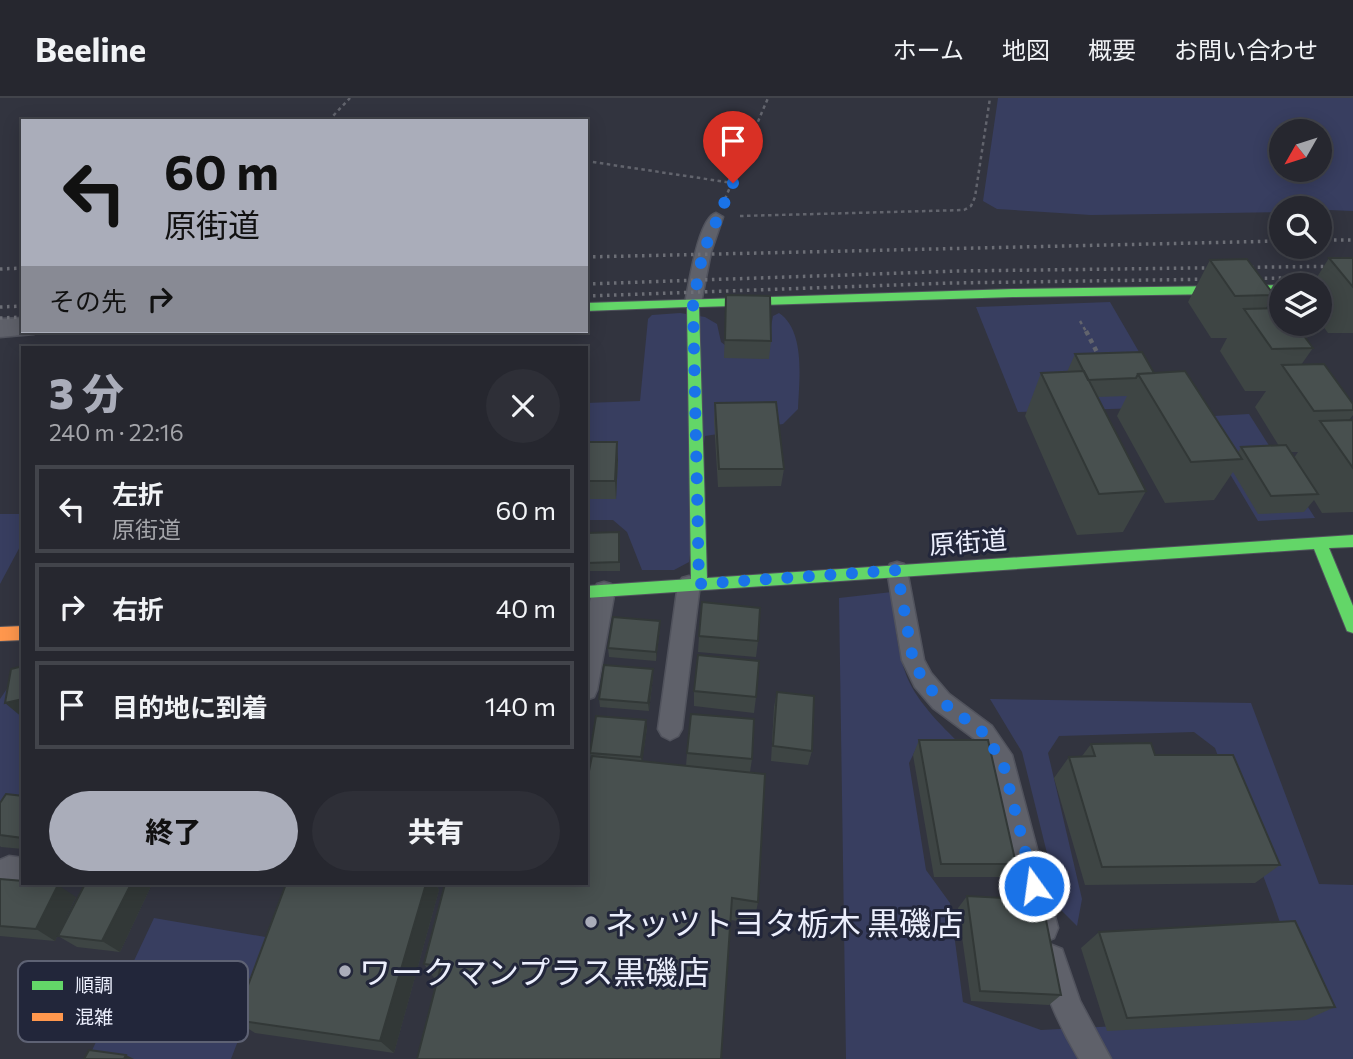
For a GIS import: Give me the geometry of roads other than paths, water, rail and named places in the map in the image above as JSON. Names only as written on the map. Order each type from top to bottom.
[{"type":"street","points":[[588,307],[1065,292],[1269,289]]},
{"type":"street","points":[[693,303],[694,584]]},
{"type":"street","points":[[0,328],[21,327]]},
{"type":"street","name":"原街道","points":[[595,591],[1353,541]]},
{"type":"street","points":[[1319,543],[1353,626]]},
{"type":"street","points":[[0,634],[21,632]]},
{"type":"lane","points":[[693,303],[703,252],[716,217]]},
{"type":"lane","points":[[897,570],[913,660],[923,680],[941,701],[984,733],[1003,763],[1059,985],[1081,1037],[1096,1059]]},
{"type":"lane","points":[[670,729],[694,584]]},
{"type":"lane","points":[[588,669],[595,591]]},
{"type":"lane","points":[[0,874],[9,869],[21,871]]},
{"type":"railway","points":[[1332,240],[1353,240]]},
{"type":"railway","points":[[588,257],[1269,241]]},
{"type":"railway","points":[[588,284],[959,271],[1353,266]]},
{"type":"railway","points":[[0,269],[21,268]]},
{"type":"railway","points":[[588,296],[952,283],[1353,277]]},
{"type":"railway","points":[[0,307],[21,306]]},
{"type":"railway","points":[[0,318],[21,317]]},
{"type":"place","name":"ネッツトヨタ栃木 黒磯店","points":[[591,922]]},
{"type":"place","name":"ワークマンプラス黒磯店","points":[[345,971]]}]
